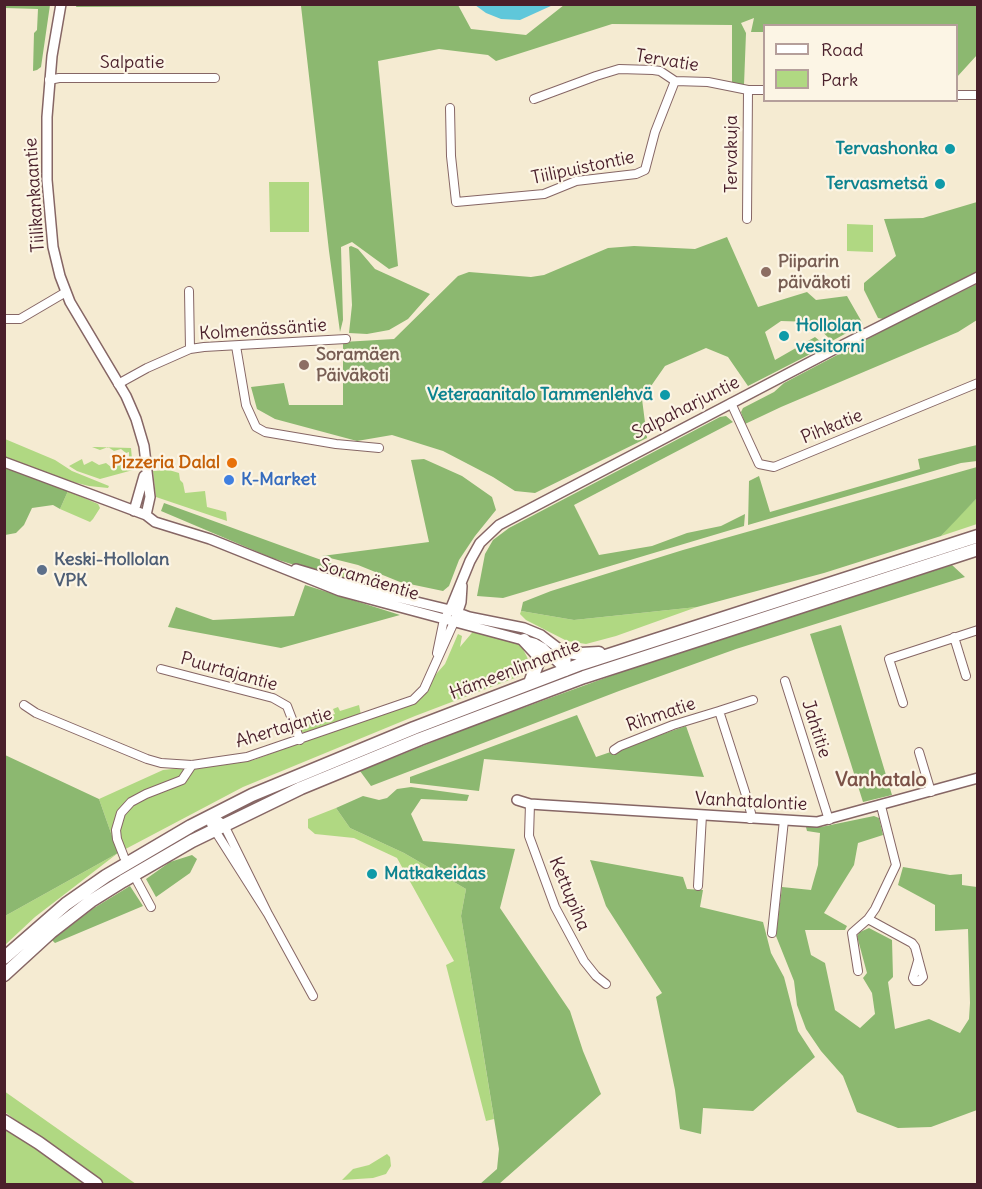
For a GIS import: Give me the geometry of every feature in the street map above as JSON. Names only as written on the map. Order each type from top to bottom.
[{"type":"main road","name":"Hämeenlinnantie","points":[[4,958],[87,888],[160,843],[211,815],[308,771],[530,683],[621,650],[978,536]]},
{"type":"main road","name":"Hämeenlinnantie","points":[[4,975],[51,932],[91,901],[159,859],[301,788],[420,739],[570,682],[978,549]]},
{"type":"main road","points":[[524,640],[537,654],[538,662],[530,683]]},
{"type":"main road","points":[[562,651],[592,654],[621,650]]},
{"type":"main road","points":[[4,1121],[39,1143],[96,1185]]},
{"type":"street","name":"Tiilikankaantie","points":[[61,4],[50,80],[46,152],[49,214],[56,259],[66,292],[132,408],[140,429],[150,497],[146,515]]},
{"type":"street","name":"Tervatie","points":[[534,99],[619,69],[660,71],[675,81],[708,82],[748,90],[763,90]]},
{"type":"street","name":"Salpatie","points":[[50,80],[59,78],[215,78]]},
{"type":"street","name":"Tiilipuistontie","points":[[450,108],[451,156],[456,202],[544,194],[576,181],[636,174],[645,170],[655,132],[675,81]]},
{"type":"street","name":"Tervakuja","points":[[747,219],[748,90]]},
{"type":"street","points":[[958,95],[978,95]]},
{"type":"street","name":"Salpaharjuntie","points":[[454,615],[461,602],[463,580],[470,561],[480,543],[499,525],[978,277]]},
{"type":"street","points":[[189,291],[190,349]]},
{"type":"street","points":[[4,319],[20,319],[66,292]]},
{"type":"street","name":"Kolmenässäntie","points":[[118,384],[190,349],[346,339]]},
{"type":"street","points":[[237,346],[246,405],[256,427],[265,432],[336,444],[379,448]]},
{"type":"street","name":"Pihkatie","points":[[731,404],[759,464],[774,467],[978,383]]},
{"type":"street","name":"Soramäentie","points":[[4,462],[146,515],[155,522],[189,532],[340,591],[444,619],[454,615],[524,628],[541,635],[562,651],[566,657],[566,670],[570,682]]},
{"type":"street","name":"Tiilikankaantie","points":[[134,511],[146,471]]},
{"type":"street","name":"Soramäentie","points":[[276,565],[454,615],[524,640],[543,648],[566,670]]},
{"type":"street","name":"Ahertajantie","points":[[24,705],[36,714],[147,759],[176,765],[192,765],[248,757],[413,700],[424,689],[435,667],[454,615]]},
{"type":"street","name":"Ahertajantie","points":[[435,667],[444,619]]},
{"type":"street","points":[[903,703],[889,658],[978,630]]},
{"type":"street","points":[[954,637],[966,676]]},
{"type":"street","name":"Puurtajantie","points":[[161,669],[273,698],[286,706],[300,740]]},
{"type":"street","name":"Jahtitie","points":[[785,681],[829,819]]},
{"type":"street","name":"Rihmatie","points":[[614,750],[673,725],[753,699]]},
{"type":"street","name":"Rihmatie","points":[[719,711],[745,792],[751,813],[750,819]]},
{"type":"street","points":[[919,752],[930,792]]},
{"type":"street","points":[[124,857],[116,830],[125,807],[146,794],[182,780],[192,765]]},
{"type":"street","name":"Vanhatalontie","points":[[517,800],[530,804],[817,822],[978,778]]},
{"type":"street","name":"Kettupiha","points":[[530,804],[529,836],[555,907],[584,961],[606,984]]},
{"type":"street","points":[[858,971],[851,937],[855,928],[868,919],[897,865],[881,806]]},
{"type":"street","points":[[211,815],[313,996]]},
{"type":"street","points":[[698,886],[702,815]]},
{"type":"street","points":[[772,933],[783,820]]},
{"type":"street","points":[[136,881],[151,907]]},
{"type":"street","points":[[868,919],[912,943],[918,961]]},
{"type":"green space","points":[[5,4],[50,5],[41,67],[37,70],[33,71],[34,33],[37,30],[38,9],[5,8]]},
{"type":"green space","points":[[77,4],[458,5],[471,29],[526,35],[564,5],[977,5],[977,55],[958,76],[958,24],[763,24],[763,32],[751,32],[754,18],[741,23],[746,33],[744,85],[732,83],[732,25],[612,24],[496,61],[488,55],[439,49],[378,61],[398,266],[389,269],[352,242],[341,247],[343,320],[340,332],[301,6],[76,7]]},
{"type":"green space","points":[[269,182],[309,182],[309,232],[270,232]]},
{"type":"green space","points":[[977,202],[977,272],[883,319],[878,318],[864,290],[864,283],[896,256],[884,219],[923,218]]},
{"type":"green space","points":[[847,224],[873,225],[873,252],[847,251]]},
{"type":"green space","points":[[727,237],[758,307],[807,292],[816,300],[847,296],[863,324],[832,341],[812,322],[781,321],[765,332],[775,360],[815,337],[826,346],[748,386],[728,357],[706,348],[665,366],[642,399],[647,438],[535,493],[515,491],[443,451],[392,435],[357,441],[275,419],[257,409],[251,387],[284,383],[289,405],[343,405],[343,342],[394,339],[458,276],[469,272],[531,277],[544,275],[608,248],[634,246],[695,249]]},
{"type":"green space","points":[[349,247],[358,249],[375,269],[430,294],[408,319],[389,330],[367,334],[349,333],[352,305]]},
{"type":"green space","points":[[977,284],[977,320],[958,332],[745,424],[741,412],[743,408],[774,392],[784,383]]},
{"type":"green space","points":[[726,416],[733,422],[574,505],[599,555],[652,546],[687,533],[721,526],[745,514],[744,526],[503,598],[477,596],[485,554],[493,540],[509,528],[720,417]]},
{"type":"green space","points":[[5,439],[109,486],[108,488],[89,486],[69,481],[5,457]]},
{"type":"green space","points":[[977,445],[977,461],[961,463],[748,525],[749,481],[759,476],[770,512],[920,469],[918,459]]},
{"type":"green space","points":[[109,447],[131,448],[133,470],[100,479],[69,466],[82,459],[84,465],[92,461],[99,465],[106,463],[111,467],[120,463],[126,468],[129,452],[126,453],[121,449],[114,451]]},
{"type":"green space","points":[[424,459],[462,476],[492,497],[496,510],[459,560],[449,586],[443,591],[400,582],[358,565],[322,556],[429,542],[411,460]]},
{"type":"green space","points":[[4,467],[68,491],[60,509],[53,505],[32,508],[24,525],[16,533],[5,535]]},
{"type":"green space","points":[[977,467],[977,498],[941,536],[824,573],[697,607],[574,620],[521,611],[523,602],[551,591],[683,550]]},
{"type":"green space","points":[[169,470],[179,473],[185,493],[205,491],[207,507],[226,512],[227,521],[156,497],[153,471]]},
{"type":"green space","points":[[68,491],[98,504],[100,508],[90,522],[60,509]]},
{"type":"green space","points":[[977,498],[977,524],[941,536],[956,519]]},
{"type":"green space","points":[[164,503],[341,567],[336,578],[272,558],[161,511]]},
{"type":"green space","points":[[952,565],[965,577],[736,649],[371,786],[360,771],[470,727],[671,654]]},
{"type":"green space","points":[[341,567],[406,590],[405,594],[336,579]]},
{"type":"green space","points":[[305,585],[400,615],[281,648],[168,627],[176,607],[213,620],[294,616]]},
{"type":"green space","points":[[697,607],[616,636],[586,644],[567,641],[526,620],[520,614],[521,611],[574,620]]},
{"type":"green space","points":[[841,625],[892,795],[863,802],[810,634]]},
{"type":"green space","points":[[476,628],[518,639],[529,661],[520,676],[415,716],[243,787],[118,853],[99,799],[163,770],[254,760],[413,700],[445,664],[458,634],[462,636],[460,647]]},
{"type":"green space","points":[[359,705],[361,715],[306,734],[295,724],[300,718],[315,720],[335,714],[333,709],[338,707],[340,711]]},
{"type":"green space","points":[[577,715],[596,757],[686,726],[704,777],[484,759],[479,791],[410,783],[410,777]]},
{"type":"green space","points":[[5,755],[99,799],[118,853],[5,916]]},
{"type":"green space","points":[[411,787],[469,795],[467,801],[421,799],[411,814],[423,841],[515,849],[500,908],[570,1011],[583,1051],[601,1094],[499,1184],[480,1184],[497,1169],[499,1149],[461,916],[466,889],[404,853],[350,828],[336,808],[363,796],[379,800],[387,798],[397,789]]},
{"type":"green space","points":[[336,808],[350,828],[404,853],[466,889],[461,916],[494,1119],[486,1121],[446,965],[454,961],[397,858],[354,838],[315,834],[308,828],[308,819]]},
{"type":"green space","points":[[874,816],[879,818],[883,835],[858,843],[854,865],[824,913],[847,926],[845,930],[805,930],[811,955],[825,963],[835,1010],[860,1028],[875,1014],[872,993],[863,978],[867,973],[857,936],[869,928],[892,940],[893,977],[888,982],[895,1029],[929,1019],[960,1033],[969,1019],[968,929],[935,931],[935,905],[898,885],[903,867],[950,875],[962,874],[962,885],[977,887],[977,1110],[931,1127],[898,1128],[857,1112],[843,1076],[821,1051],[806,1029],[797,1005],[794,981],[776,936],[782,887],[811,890],[818,865],[820,833],[807,831],[806,827],[821,827]]},
{"type":"green space","points":[[118,853],[35,917],[5,945],[5,916]]},
{"type":"green space","points":[[192,855],[197,859],[190,873],[156,897],[146,879],[170,862]]},
{"type":"green space","points":[[590,860],[683,877],[687,889],[703,890],[700,907],[763,922],[771,953],[784,977],[798,1031],[815,1057],[753,1111],[703,1108],[701,1134],[680,1129],[675,1090],[656,997],[662,993],[606,906]]},
{"type":"green space","points":[[130,886],[143,906],[55,943],[52,940],[94,908]]},
{"type":"green space","points":[[4,1091],[136,1184],[101,1184],[5,1112]]},
{"type":"green space","points":[[4,1127],[33,1146],[84,1184],[5,1184]]},
{"type":"green space","points":[[387,1154],[390,1157],[391,1166],[386,1174],[373,1178],[342,1180],[353,1169],[369,1165]]},
{"type":"water","points":[[475,5],[553,5],[520,20],[501,19],[486,13]]},
{"type":"place","name":"Tervashonka","points":[[950,149]]},
{"type":"place","name":"Tervasmetsä","points":[[940,184]]},
{"type":"place","name":"Piiparin päiväkoti","points":[[766,272]]},
{"type":"place","name":"Hollolan vesitorni","points":[[784,336]]},
{"type":"place","name":"Soramäen Päiväkoti","points":[[304,365]]},
{"type":"place","name":"Veteraanitalo Tammenlehvä","points":[[665,395]]},
{"type":"place","name":"Pizzeria Dalal","points":[[232,463]]},
{"type":"place","name":"K-Market","points":[[229,480]]},
{"type":"place","name":"Keski-Hollolan VPK","points":[[42,570]]},
{"type":"place","name":"Matkakeidas","points":[[372,874]]},
{"type":"district","name":"Vanhatalo","points":[[881,780]]}]
